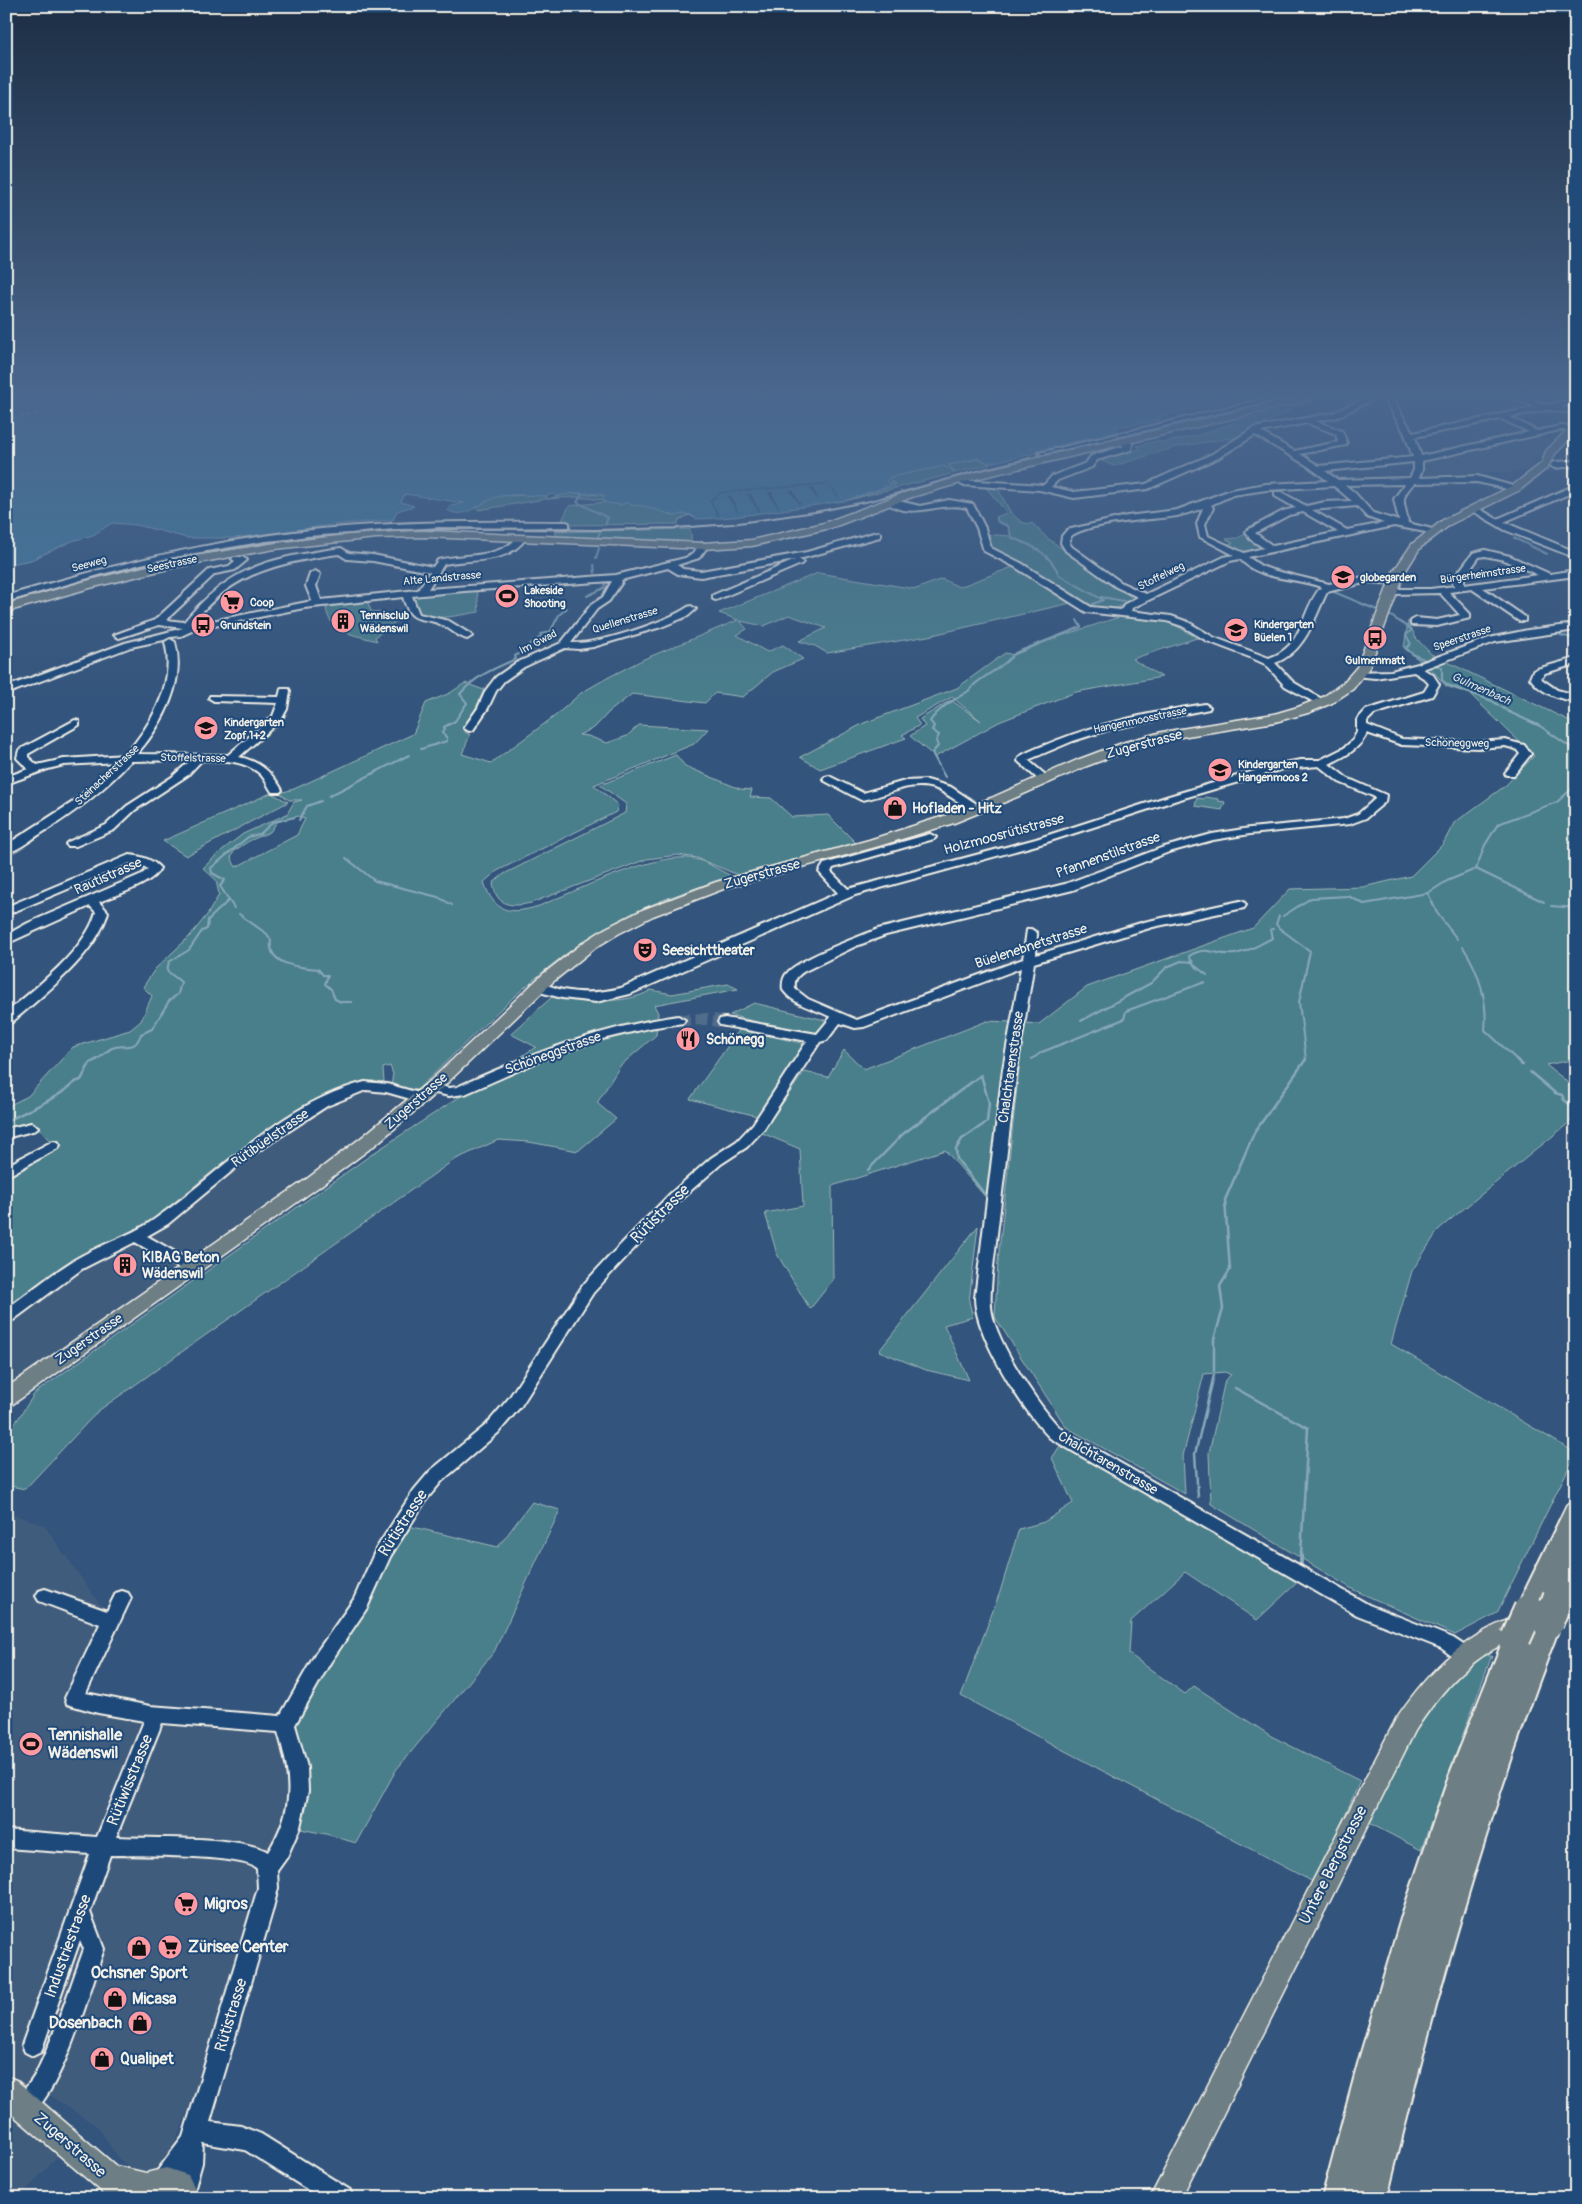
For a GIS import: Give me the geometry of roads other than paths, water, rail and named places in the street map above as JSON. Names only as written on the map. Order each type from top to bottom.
[{"type":"highway","points":[[1370,2198],[1418,2008],[1457,1874],[1508,1723],[1538,1616],[1576,1512]]},
{"type":"highway","points":[[1339,2198],[1383,2030],[1414,1923],[1468,1760],[1516,1638],[1538,1616],[1567,1600],[1576,1561]]},
{"type":"main road","name":"Seestrasse","points":[[6,608],[135,572],[275,546],[398,534],[703,546],[738,545],[783,537],[844,520],[897,500]]},
{"type":"main road","name":"Zugerstrasse","points":[[6,1399],[379,1134],[419,1093],[537,987],[592,944],[656,909],[722,885],[905,834],[978,809],[1090,759],[1129,746],[1166,736],[1291,713],[1321,703],[1343,690],[1359,674],[1403,563],[1411,551],[1447,522],[1492,500]]},
{"type":"main road","name":"Untere Bergstrasse","points":[[1165,2198],[1406,1724],[1424,1697],[1444,1672],[1464,1655],[1498,1634],[1567,1600]]},
{"type":"main road","name":"Zugerstrasse","points":[[16,2098],[150,2191]]},
{"type":"street","points":[[1145,598],[1119,584],[1076,555],[1066,546],[1065,538],[1072,531],[1083,528],[1127,519],[1178,513],[1216,500]]},
{"type":"street","points":[[1288,500],[1345,533]]},
{"type":"street","points":[[1356,500],[1372,516],[1433,532]]},
{"type":"street","points":[[1398,524],[1404,520],[1398,506],[1399,500]]},
{"type":"street","points":[[1497,522],[1548,500]]},
{"type":"street","points":[[890,502],[909,508],[920,509],[949,503],[970,506],[981,528],[987,549],[1018,565],[1089,610],[1151,615],[1185,624],[1210,639],[1269,662],[1289,684],[1321,703]]},
{"type":"street","points":[[1270,549],[1253,537],[1250,532],[1286,513],[1324,505],[1358,503]]},
{"type":"street","points":[[1204,505],[1210,508],[1201,524],[1204,537],[1241,556],[1262,570],[1328,587]]},
{"type":"street","points":[[1473,509],[1497,522],[1576,555]]},
{"type":"street","name":"Stoffelweg","points":[[1125,613],[1126,608],[1220,562],[1270,549],[1398,524]]},
{"type":"street","name":"Seeweg","points":[[6,599],[88,575],[174,554],[223,544],[281,536],[424,525],[566,525]]},
{"type":"street","points":[[670,565],[681,572],[701,574],[796,557],[877,534]]},
{"type":"street","points":[[421,592],[435,570],[444,561],[481,558],[512,549],[518,545],[522,538]]},
{"type":"street","points":[[1567,550],[1576,545]]},
{"type":"street","name":"Alte Landstrasse","points":[[9,688],[148,639],[170,638],[188,626],[317,603],[406,593],[616,578],[692,558],[703,546]]},
{"type":"street","points":[[119,634],[158,622],[188,626],[218,590],[236,578],[264,565],[343,551],[347,556],[373,558],[435,570]]},
{"type":"street","points":[[1462,589],[1458,583],[1459,578],[1476,555],[1482,554],[1507,558],[1548,576]]},
{"type":"street","points":[[716,597],[797,564],[799,560],[796,557]]},
{"type":"street","points":[[158,622],[210,574],[236,566],[242,560],[237,559]]},
{"type":"street","name":"Bürgerheimstrasse","points":[[1328,587],[1368,579],[1418,593],[1462,589],[1576,573]]},
{"type":"street","points":[[315,574],[311,586],[317,603]]},
{"type":"street","name":"Im Gwad","points":[[469,728],[483,708],[491,690],[500,679],[520,665],[564,645],[594,607],[606,599],[617,582],[616,578]]},
{"type":"street","points":[[1269,662],[1284,657],[1294,648],[1323,590],[1328,587]]},
{"type":"street","points":[[1475,587],[1522,619]]},
{"type":"street","points":[[1414,623],[1416,621],[1423,621],[1437,623],[1466,616],[1443,591]]},
{"type":"street","points":[[406,593],[410,612],[416,617],[447,623],[456,632],[467,636]]},
{"type":"street","name":"Quellenstrasse","points":[[564,645],[586,645],[673,619],[687,613],[691,609]]},
{"type":"street","name":"Speerstrasse","points":[[1359,674],[1381,676],[1420,667],[1492,640],[1537,631],[1576,627]]},
{"type":"street","name":"Steinacherstrasse","points":[[6,850],[79,802],[128,758],[146,736],[166,697],[173,666],[170,638]]},
{"type":"street","points":[[1576,661],[1536,673],[1535,678],[1540,684],[1555,693],[1576,698]]},
{"type":"street","name":"Holzmoosrütistrasse","points":[[537,987],[562,994],[596,998],[625,991],[846,894],[1040,841],[1173,798],[1282,766],[1301,763],[1322,763],[1354,746],[1361,736],[1362,720],[1370,712],[1428,694],[1434,684],[1420,667]]},
{"type":"street","points":[[214,698],[284,695],[277,718],[231,758]]},
{"type":"street","name":"Hangenmoosstrasse","points":[[1045,780],[1034,773],[1023,762],[1023,759],[1072,737],[1101,727],[1157,714],[1205,707]]},
{"type":"street","points":[[36,770],[22,758],[23,752],[75,723]]},
{"type":"street","name":"Schöneggweg","points":[[1362,727],[1390,740],[1402,742],[1441,742],[1478,745],[1500,743],[1516,745],[1526,754],[1510,774]]},
{"type":"street","points":[[72,844],[111,828],[117,819],[178,778],[199,757]]},
{"type":"street","name":"Stoffelstrasse","points":[[6,782],[36,770],[64,762],[128,758],[199,757],[231,758],[247,763],[262,770],[271,780],[276,790]]},
{"type":"street","name":"Pfannenstilstrasse","points":[[837,1018],[832,1013],[804,1003],[795,997],[789,990],[788,982],[791,975],[799,969],[852,943],[908,925],[1069,887],[1187,843],[1250,831],[1346,822],[1362,816],[1381,800],[1380,795],[1343,780],[1322,763]]},
{"type":"street","points":[[829,779],[860,796]]},
{"type":"street","points":[[849,802],[860,796],[903,784],[930,782],[949,788],[978,809]]},
{"type":"street","points":[[846,894],[826,872],[828,866],[930,836]]},
{"type":"street","name":"Rautistrasse","points":[[6,911],[129,860],[141,860],[154,868],[152,873],[146,877],[32,926],[6,940]]},
{"type":"street","points":[[6,1020],[67,964],[98,925],[102,914],[99,907],[92,901]]},
{"type":"street","name":"Büelenebnetstrasse","points":[[837,1018],[851,1024],[859,1024],[968,984],[1007,967],[1029,962],[1136,928],[1240,905]]},
{"type":"street","name":"Chalchtarenstrasse","points":[[1031,933],[1029,962],[1010,1069],[984,1275],[982,1307],[990,1330],[1000,1350],[1032,1403],[1046,1424],[1056,1434],[1341,1595],[1363,1610],[1447,1643],[1464,1655]]},
{"type":"street","name":"Rütistrasse","points":[[285,1724],[323,1658],[361,1603],[382,1554],[420,1495],[436,1476],[492,1429],[515,1402],[588,1289],[610,1265],[675,1196],[716,1161],[742,1144],[758,1127],[815,1040],[822,1037],[837,1018]]},
{"type":"street","name":"Schöneggstrasse","points":[[419,1093],[460,1091],[520,1063],[618,1029],[678,1020]]},
{"type":"street","points":[[725,1022],[815,1040]]},
{"type":"street","name":"Rütibüelstrasse","points":[[6,1317],[77,1265],[163,1221],[244,1154],[322,1103],[365,1086],[419,1093]]},
{"type":"street","points":[[6,1134],[31,1127]]},
{"type":"street","points":[[6,1172],[53,1145]]},
{"type":"street","points":[[136,1236],[191,1268]]},
{"type":"street","points":[[45,1596],[111,1620]]},
{"type":"street","name":"Rütiwisstrasse","points":[[122,1598],[74,1698],[92,1704],[156,1714],[285,1724]]},
{"type":"street","name":"Rütiwisstrasse","points":[[103,1846],[156,1714]]},
{"type":"street","points":[[6,1839],[103,1846],[236,1850],[256,1856],[264,1861],[267,1869],[277,1857],[297,1802],[299,1779],[285,1724]]},
{"type":"street","name":"Industriestrasse","points":[[32,2045],[103,1846]]},
{"type":"street","name":"Rütistrasse","points":[[150,2191],[191,2162],[194,2137],[262,1912],[268,1888],[267,1869]]},
{"type":"street","points":[[16,2098],[43,2084],[55,2058],[94,1949],[80,1913]]},
{"type":"street","points":[[194,2137],[241,2137],[253,2142],[342,2198]]},
{"type":"waterway","points":[[578,500],[577,502],[608,518],[605,525]]},
{"type":"waterway","points":[[996,517],[998,522],[1008,526],[1012,538],[1034,547],[1046,556],[1059,575],[1103,600],[1093,604],[1091,608]]},
{"type":"waterway","points":[[597,539],[600,532]]},
{"type":"waterway","points":[[1514,538],[1547,554]]},
{"type":"waterway","points":[[596,558],[599,548]]},
{"type":"waterway","points":[[594,565],[595,573]]},
{"type":"waterway","points":[[587,596],[604,588],[606,582]]},
{"type":"waterway","name":"Gulmenbach","points":[[1334,592],[1377,610]]},
{"type":"waterway","points":[[1101,597],[1124,601]]},
{"type":"waterway","points":[[421,749],[447,741],[447,738],[442,733],[445,729],[444,727],[455,721],[467,703],[460,694],[472,682],[516,659],[515,656],[540,638],[541,634],[550,632],[559,615],[567,608]]},
{"type":"waterway","name":"Gulmenbach","points":[[1391,616],[1412,630],[1406,635],[1411,644],[1406,648],[1411,653],[1429,662]]},
{"type":"waterway","points":[[945,777],[932,753],[938,746],[936,741],[939,735],[932,730],[934,726],[930,721],[934,716],[1006,662],[1015,653],[1081,627],[1077,620]]},
{"type":"waterway","points":[[1560,635],[1576,639]]},
{"type":"waterway","name":"Gulmenbach","points":[[1434,664],[1442,668],[1442,680],[1448,685],[1492,701],[1509,712],[1540,726],[1576,751]]},
{"type":"waterway","points":[[329,796],[409,755]]},
{"type":"waterway","points":[[6,761],[12,764]]},
{"type":"waterway","name":"Gulmenbach","points":[[1476,869],[1485,845],[1498,824],[1557,802],[1576,785]]},
{"type":"waterway","points":[[299,820],[307,806],[321,801]]},
{"type":"waterway","points":[[234,908],[220,886],[225,880],[212,873],[211,868],[248,837],[260,834],[273,822],[295,817]]},
{"type":"waterway","points":[[346,858],[375,881],[438,897],[452,905]]},
{"type":"waterway","name":"Gulmenbach","points":[[1428,893],[1447,881],[1476,869]]},
{"type":"waterway","points":[[1476,869],[1544,902]]},
{"type":"waterway","name":"Gulmenbach","points":[[1283,916],[1311,898],[1348,896],[1364,904],[1428,893]]},
{"type":"waterway","points":[[1428,893],[1437,913],[1457,939]]},
{"type":"waterway","points":[[96,1060],[117,1046],[132,1046],[141,1034],[152,1029],[169,1001],[178,994],[181,982],[167,971],[169,962],[189,950],[202,931],[207,929],[208,920],[228,901]]},
{"type":"waterway","points":[[1551,906],[1576,908]]},
{"type":"waterway","points":[[239,914],[267,934],[271,940],[271,949],[279,960],[294,966],[318,969],[323,975],[328,975],[325,984],[331,989],[335,999],[341,1002],[352,1002]]},
{"type":"waterway","points":[[1279,916],[1276,924],[1279,928],[1310,951],[1299,1002],[1306,1059]]},
{"type":"waterway","points":[[1192,962],[1189,956],[1202,951],[1223,954],[1245,952],[1272,938],[1270,930],[1273,929]]},
{"type":"waterway","points":[[1463,947],[1474,966],[1484,997],[1485,1030],[1517,1060]]},
{"type":"waterway","points":[[1081,1021],[1151,983],[1167,967],[1181,961],[1192,962]]},
{"type":"waterway","points":[[1192,962],[1207,975]]},
{"type":"waterway","points":[[1032,1059],[1042,1052],[1124,1019],[1126,1011],[1205,982]]},
{"type":"waterway","points":[[1214,1371],[1214,1339],[1223,1309],[1220,1286],[1230,1270],[1225,1200],[1254,1133],[1306,1059]]},
{"type":"waterway","points":[[6,1122],[53,1098],[75,1082],[81,1080],[90,1063],[96,1060]]},
{"type":"waterway","points":[[1517,1060],[1522,1065]]},
{"type":"waterway","points":[[1530,1072],[1555,1093],[1562,1095],[1564,1100],[1572,1106]]},
{"type":"waterway","points":[[868,1170],[903,1134],[981,1075],[989,1103],[987,1122],[962,1139],[956,1149],[957,1159],[987,1197]]},
{"type":"waterway","points":[[1198,1497],[1195,1454],[1214,1375]]},
{"type":"waterway","points":[[1235,1388],[1308,1428],[1301,1555]]},
{"type":"waterway","points":[[1301,1555],[1301,1563]]},
{"type":"tunnel","points":[[678,1020],[707,1019],[725,1022]]},
{"type":"railway","points":[[6,603],[106,574],[169,559],[307,537],[440,528],[594,530],[675,528],[732,524],[815,512],[874,500]]},
{"type":"place","name":"globegarden","points":[[1343,577]]},
{"type":"place","name":"Lakeside Shooting","points":[[507,596]]},
{"type":"place","name":"Coop","points":[[232,602]]},
{"type":"place","name":"Tennisclub Wädenswil","points":[[343,621]]},
{"type":"place","name":"Grundstein","points":[[203,625]]},
{"type":"place","name":"Kindergarten Büelen 1","points":[[1236,630]]},
{"type":"place","name":"Gulmenmatt","points":[[1375,638]]},
{"type":"place","name":"Kindergarten Zopf 1+2","points":[[206,728]]},
{"type":"place","name":"Kindergarten Hangenmoos 2","points":[[1220,770]]},
{"type":"place","name":"Hofladen - Hitz","points":[[895,808]]},
{"type":"place","name":"Seesichttheater","points":[[645,950]]},
{"type":"place","name":"Schönegg","points":[[688,1039]]},
{"type":"place","name":"KIBAG Beton Wädenswil","points":[[125,1265]]},
{"type":"place","name":"Tennishalle Wädenswil","points":[[31,1744]]},
{"type":"place","name":"Migros","points":[[186,1904]]},
{"type":"place","name":"Zürisee Center","points":[[170,1947]]},
{"type":"place","name":"Ochsner Sport","points":[[139,1948]]},
{"type":"place","name":"Micasa","points":[[115,1999]]},
{"type":"place","name":"Dosenbach","points":[[140,2023]]},
{"type":"place","name":"Qualipet","points":[[102,2059]]}]
